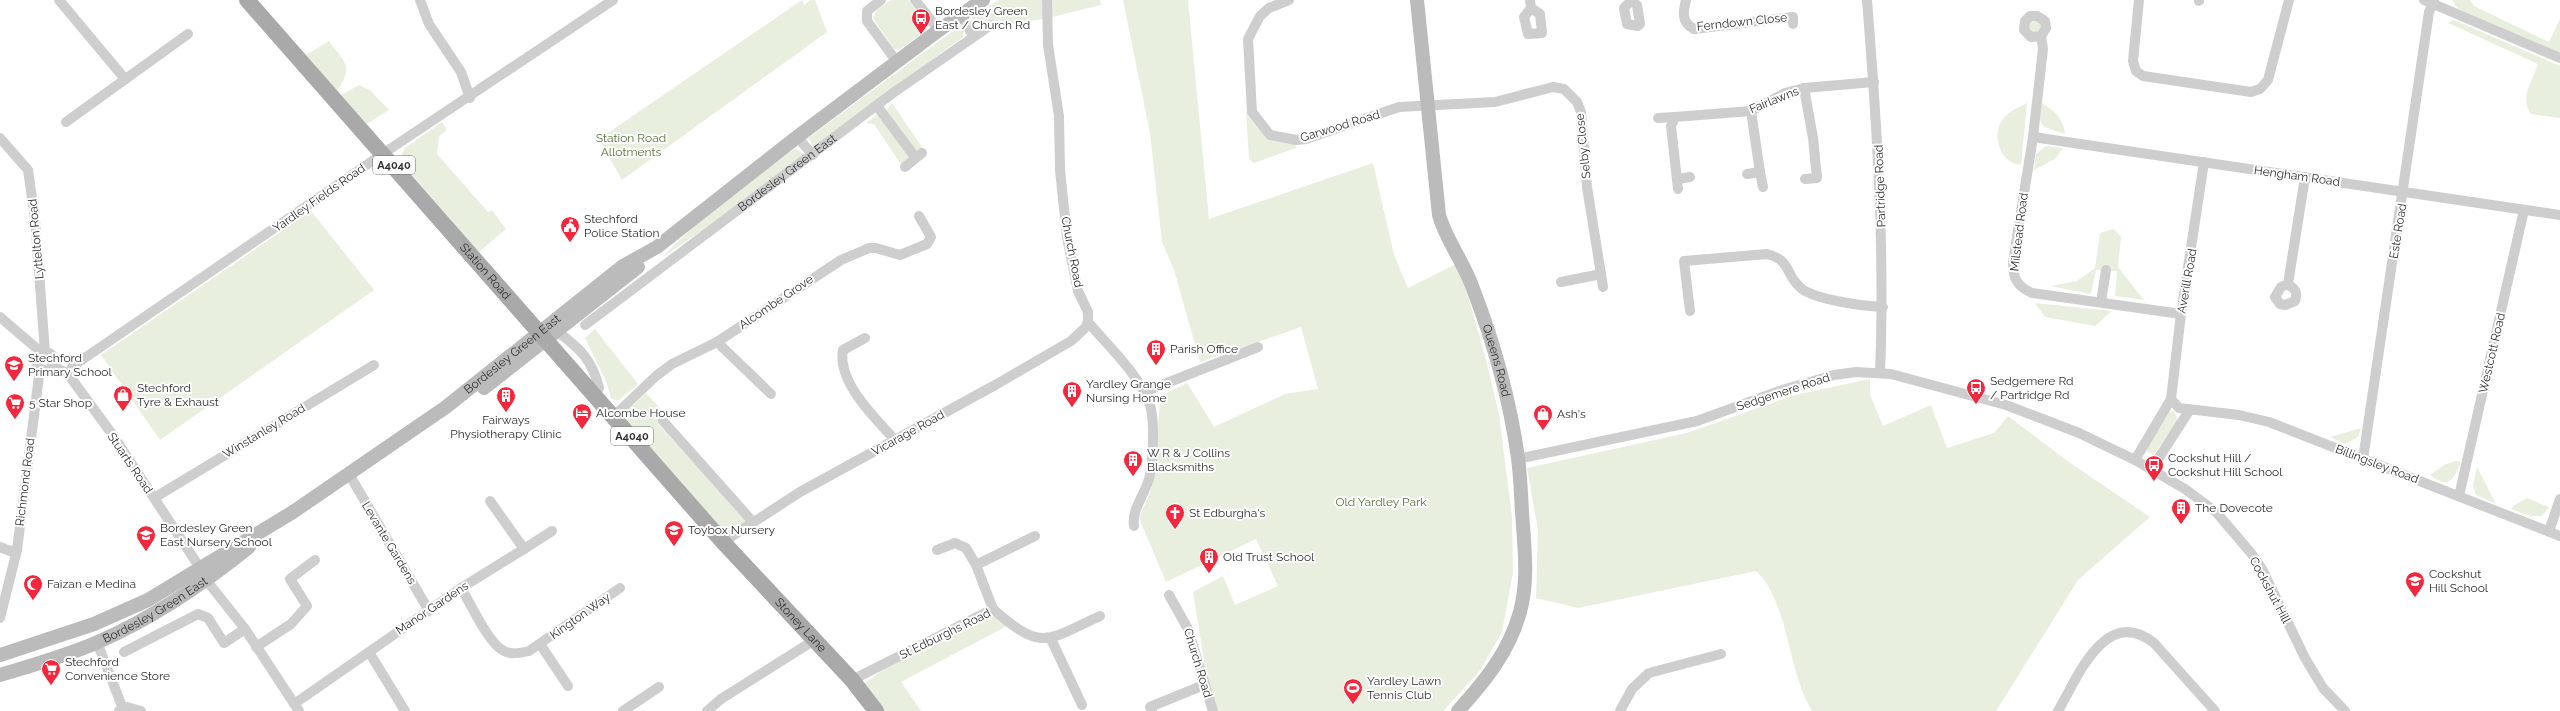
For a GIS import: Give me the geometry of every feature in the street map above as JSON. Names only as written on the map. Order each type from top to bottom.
[{"type":"main road","name":"Station Road","points":[[247,0],[548,334],[595,395],[723,542]]},
{"type":"main road","name":"Stoney Lane","points":[[723,542],[816,639],[852,680],[876,711]]},
{"type":"street","points":[[59,0],[125,79]]},
{"type":"street","points":[[420,0],[429,24],[461,72],[470,98]]},
{"type":"street","name":"Yardley Fields Road","points":[[68,374],[73,366],[384,153],[470,98],[613,0]]},
{"type":"street","points":[[881,0],[867,11],[867,21],[897,62]]},
{"type":"street","points":[[915,0],[939,30]]},
{"type":"street","name":"Bordesley Green East","points":[[446,407],[486,387],[548,334],[623,266],[657,247],[797,137],[939,30],[983,0]]},
{"type":"street","name":"Church Road","points":[[1047,0],[1048,45],[1058,116],[1060,170],[1067,238],[1078,291],[1088,312],[1088,322],[1128,369],[1144,392],[1150,406],[1153,438],[1150,474],[1133,518],[1134,526]]},
{"type":"street","name":"Garwood Road","points":[[1289,0],[1269,8],[1260,16],[1248,39],[1252,112],[1270,135],[1296,140],[1399,108],[1428,107]]},
{"type":"street","name":"Queens Road","points":[[1417,0],[1439,215],[1442,228],[1458,253],[1472,285],[1490,338],[1518,459],[1526,562],[1526,583],[1520,612],[1508,643],[1497,664],[1483,684],[1458,711]]},
{"type":"street","name":"Ferndown Close","points":[[1686,0],[1684,18],[1688,26],[1694,29],[1793,17],[1793,24]]},
{"type":"street","name":"Partridge Road","points":[[1867,0],[1882,200],[1883,307],[1880,372]]},
{"type":"street","points":[[2139,0],[2133,61],[2136,71],[2143,76],[2251,92],[2260,89],[2268,80],[2289,0]]},
{"type":"street","points":[[2430,1],[2560,58]]},
{"type":"street","name":"Este Road","points":[[2363,459],[2404,191],[2430,1]]},
{"type":"street","points":[[961,14],[973,36]]},
{"type":"street","name":"Bordesley Green East","points":[[585,325],[878,106],[973,36],[991,25]]},
{"type":"street","points":[[66,122],[188,34]]},
{"type":"street","name":"Milstead Road","points":[[2040,36],[2043,61],[2033,137],[2013,262],[2013,274],[2016,282],[2032,294],[2101,302],[2181,314]]},
{"type":"street","name":"Fairlawns","points":[[1658,118],[1751,111],[1785,93],[1804,88],[1874,82]]},
{"type":"street","name":"Selby Close","points":[[1428,107],[1495,102],[1553,87],[1564,89],[1573,96],[1580,112],[1587,187],[1603,287]]},
{"type":"street","points":[[1804,88],[1813,138],[1817,178],[1805,179]]},
{"type":"street","points":[[878,106],[919,155],[905,167]]},
{"type":"street","points":[[1751,111],[1763,187]]},
{"type":"street","points":[[1675,117],[1671,126],[1678,184],[1690,177]]},
{"type":"street","points":[[797,137],[813,155]]},
{"type":"street","name":"Hengham Road","points":[[2033,137],[2560,215]]},
{"type":"street","name":"Lyttelton Road","points":[[0,138],[28,170],[35,219],[43,352]]},
{"type":"street","name":"Averill Road","points":[[2135,460],[2171,400],[2181,314],[2204,162]]},
{"type":"street","points":[[1747,174],[1760,172]]},
{"type":"street","points":[[2288,284],[2305,177]]},
{"type":"street","name":"Westcott Road","points":[[2459,496],[2524,210]]},
{"type":"street","name":"Alcombe Grove","points":[[614,416],[661,372],[717,342],[822,271],[858,252],[876,248],[900,255],[927,244],[931,237],[919,216]]},
{"type":"street","points":[[1690,311],[1684,261],[1767,254],[1779,257],[1785,263],[1794,281],[1803,290],[1859,305],[1883,307]]},
{"type":"street","points":[[2101,302],[2106,270]]},
{"type":"street","points":[[1561,282],[1600,274]]},
{"type":"street","points":[[0,317],[43,352],[53,357],[52,365],[45,369],[40,368],[36,360],[43,352]]},
{"type":"street","name":"Vicarage Road","points":[[723,542],[800,492],[1071,340],[1081,333],[1088,322]]},
{"type":"street","name":"Bordesley Green East","points":[[0,655],[94,624],[148,600],[293,512],[446,407],[548,334]]},
{"type":"street","points":[[865,338],[843,350],[841,359],[843,368],[865,406],[895,440]]},
{"type":"street","points":[[717,342],[771,394]]},
{"type":"street","points":[[1144,392],[1258,347]]},
{"type":"street","name":"Winstanley Road","points":[[154,498],[374,364]]},
{"type":"street","name":"Stuarts Road","points":[[52,365],[68,374],[154,498],[200,568]]},
{"type":"street","name":"Richmond Road","points":[[0,618],[3,596],[17,550],[40,368]]},
{"type":"street","name":"Sedgemere Road","points":[[1518,459],[1697,421],[1782,390],[1834,375],[1856,372],[1880,372],[2006,405],[2079,433],[2135,460]]},
{"type":"street","points":[[2151,470],[2189,411],[2179,408],[2171,400]]},
{"type":"street","name":"Billingsley Road","points":[[2189,411],[2239,415],[2269,422],[2560,536]]},
{"type":"street","points":[[663,422],[753,522]]},
{"type":"street","name":"Cockshut Hill","points":[[2135,460],[2185,489],[2216,512],[2251,553],[2262,569],[2305,658],[2323,688],[2345,711]]},
{"type":"street","name":"Levante Gardens","points":[[349,474],[429,611]]},
{"type":"street","points":[[2549,531],[2560,499]]},
{"type":"street","points":[[490,501],[524,548]]},
{"type":"street","name":"Bordesley Green East","points":[[0,675],[16,671],[97,642],[171,604],[207,581],[293,512]]},
{"type":"street","name":"Manor Gardens","points":[[297,707],[369,652],[461,588],[552,531]]},
{"type":"street","points":[[976,565],[1035,536]]},
{"type":"street","points":[[937,550],[955,543],[966,548],[976,565],[994,609]]},
{"type":"street","points":[[0,547],[10,551],[17,550]]},
{"type":"street","points":[[256,647],[291,624],[306,606],[290,579],[315,560]]},
{"type":"street","points":[[207,581],[245,629],[297,707]]},
{"type":"street","name":"Kington Way","points":[[461,588],[486,630],[504,651],[516,654],[528,651],[540,644],[620,588]]},
{"type":"street","name":"Church Road","points":[[1169,595],[1188,629],[1213,711]]},
{"type":"street","name":"St Edburghs Road","points":[[852,680],[994,609],[1014,627],[1039,639],[1051,639]]},
{"type":"street","points":[[124,652],[198,614],[208,618],[224,643],[245,629]]},
{"type":"street","points":[[1082,705],[1051,639],[1100,616]]},
{"type":"street","points":[[2058,711],[2101,642],[2112,635],[2127,631],[2143,635],[2154,643],[2215,711]]},
{"type":"street","points":[[707,711],[722,699],[816,639]]},
{"type":"street","points":[[97,642],[121,710],[132,707],[141,711]]},
{"type":"street","name":"Kington Way","points":[[540,644],[568,686]]},
{"type":"street","points":[[369,652],[405,711]]},
{"type":"street","points":[[1620,711],[1632,689],[1649,673],[1721,654]]},
{"type":"street","points":[[0,685],[16,671]]},
{"type":"street","points":[[1152,711],[1150,707],[1204,685]]},
{"type":"street","points":[[623,711],[659,687]]},
{"type":"green space","name":"Station Road Allotments","points":[[802,0],[804,5],[811,0],[815,0],[827,32],[622,180],[599,139]]},
{"type":"green space","points":[[891,0],[908,0],[929,26],[925,31],[899,50],[894,49],[873,18],[877,10]]},
{"type":"green space","points":[[999,0],[1042,0],[1043,19],[993,27],[989,20],[979,25],[971,18]]},
{"type":"green space","points":[[1052,0],[1100,0],[1101,5],[1052,17]]},
{"type":"green space","name":"Old Yardley Park","points":[[1123,0],[1188,0],[1209,219],[1373,163],[1394,255],[1408,288],[1458,263],[1483,348],[1499,414],[1512,517],[1513,573],[1502,632],[1479,672],[1443,711],[1218,711],[1207,680],[1193,592],[1223,576],[1235,605],[1278,586],[1256,539],[1166,582],[1139,518],[1151,490],[1154,475],[1161,396],[1187,383],[1214,427],[1285,394],[1318,389],[1301,327],[1200,362],[1174,270],[1162,242],[1150,133]]},
{"type":"green space","points":[[2452,0],[2471,0],[2474,6],[2549,42],[2560,19],[2560,55],[2458,9]]},
{"type":"green space","points":[[2039,19],[2043,28],[2034,33],[2029,28],[2029,23]]},
{"type":"green space","points":[[2454,20],[2560,66],[2560,118],[2531,114],[2528,108],[2526,96],[2538,64],[2448,23]]},
{"type":"green space","points":[[961,25],[964,31],[963,37],[814,147],[808,138]]},
{"type":"green space","points":[[329,41],[343,60],[346,70],[342,83],[337,91],[306,55]]},
{"type":"green space","points":[[359,85],[370,90],[389,110],[367,124],[341,95]]},
{"type":"green space","points":[[892,103],[924,150],[916,153],[886,111]]},
{"type":"green space","points":[[2027,103],[2021,165],[2014,164],[2004,156],[2001,150],[1998,130],[2002,120],[2005,117],[2012,111]]},
{"type":"green space","points":[[2042,103],[2058,116],[2064,128],[2065,134],[2044,127],[2040,120]]},
{"type":"green space","points":[[1246,112],[1260,130],[1295,143],[1296,148],[1254,163],[1249,159]]},
{"type":"green space","points":[[877,115],[881,116],[911,156],[902,166],[874,124],[866,123]]},
{"type":"green space","points":[[442,122],[447,129],[439,137],[437,154],[488,212],[492,210],[506,229],[479,252],[399,160],[405,148]]},
{"type":"green space","points":[[2046,146],[2063,148],[2055,159],[2034,170],[2036,154]]},
{"type":"green space","points":[[794,149],[799,150],[802,155],[798,161],[715,222],[661,258],[709,212]]},
{"type":"green space","points":[[311,211],[374,290],[160,440],[101,355]]},
{"type":"green space","points":[[2114,229],[2121,237],[2118,267],[2144,300],[2115,296],[2117,271],[2096,270],[2091,294],[2050,286],[2077,281],[2095,268],[2100,233]]},
{"type":"green space","points":[[2035,303],[2112,311],[2095,326],[2045,317]]},
{"type":"green space","points":[[595,329],[638,384],[618,401],[611,398],[606,381],[585,338]]},
{"type":"green space","points":[[1870,379],[1870,395],[1883,426],[1931,405],[1947,448],[1994,433],[2008,416],[2066,460],[2150,517],[2078,580],[1996,711],[1812,711],[1797,676],[1782,618],[1775,600],[1767,584],[1756,571],[1578,608],[1536,598],[1538,530],[1527,468],[1687,433],[1795,395]]},
{"type":"green space","points":[[646,393],[666,415],[658,424],[748,521],[727,535],[627,422],[628,410]]},
{"type":"green space","points":[[2174,411],[2178,421],[2153,455],[2146,451],[2169,412]]},
{"type":"green space","points":[[2361,428],[2358,437],[2345,444],[2330,437]]},
{"type":"green space","points":[[2456,461],[2461,462],[2450,481],[2442,482],[2430,475],[2446,464]]},
{"type":"green space","points":[[2477,467],[2496,504],[2476,495],[2473,486]]},
{"type":"green space","points":[[2527,498],[2549,507],[2542,516],[2531,516],[2511,509],[2516,504]]},
{"type":"green space","points":[[993,613],[1007,626],[901,682],[921,711],[883,711],[864,684],[880,672]]},
{"type":"place","name":"Bordesley Green East / Church Rd","points":[[921,35]]},
{"type":"place","name":"Stechford Police Station","points":[[570,243]]},
{"type":"place","name":"Parish Office","points":[[1156,366]]},
{"type":"place","name":"Stechford Primary School","points":[[14,382]]},
{"type":"place","name":"Sedgemere Rd / Partridge Rd","points":[[1976,405]]},
{"type":"place","name":"Yardley Grange Nursing Home","points":[[1072,408]]},
{"type":"place","name":"Stechford Tyre & Exhaust","points":[[123,412]]},
{"type":"place","name":"Fairways Physiotherapy Clinic","points":[[506,413]]},
{"type":"place","name":"5 Star Shop","points":[[15,420]]},
{"type":"place","name":"Alcombe House","points":[[582,430]]},
{"type":"place","name":"Ash's","points":[[1543,431]]},
{"type":"place","name":"W R & J Collins Blacksmiths","points":[[1133,477]]},
{"type":"place","name":"Cockshut Hill / Cockshut Hill School","points":[[2154,482]]},
{"type":"place","name":"The Dovecote","points":[[2181,525]]},
{"type":"place","name":"St Edburgha's","points":[[1175,530]]},
{"type":"place","name":"Toybox Nursery","points":[[674,547]]},
{"type":"place","name":"Bordesley Green East Nursery School","points":[[146,552]]},
{"type":"place","name":"Old Trust School","points":[[1209,574]]},
{"type":"place","name":"Cockshut Hill School","points":[[2415,598]]},
{"type":"place","name":"Faizan e Medina","points":[[33,601]]},
{"type":"place","name":"Stechford Convenience Store","points":[[51,686]]},
{"type":"place","name":"Yardley Lawn Tennis Club","points":[[1353,705]]}]
